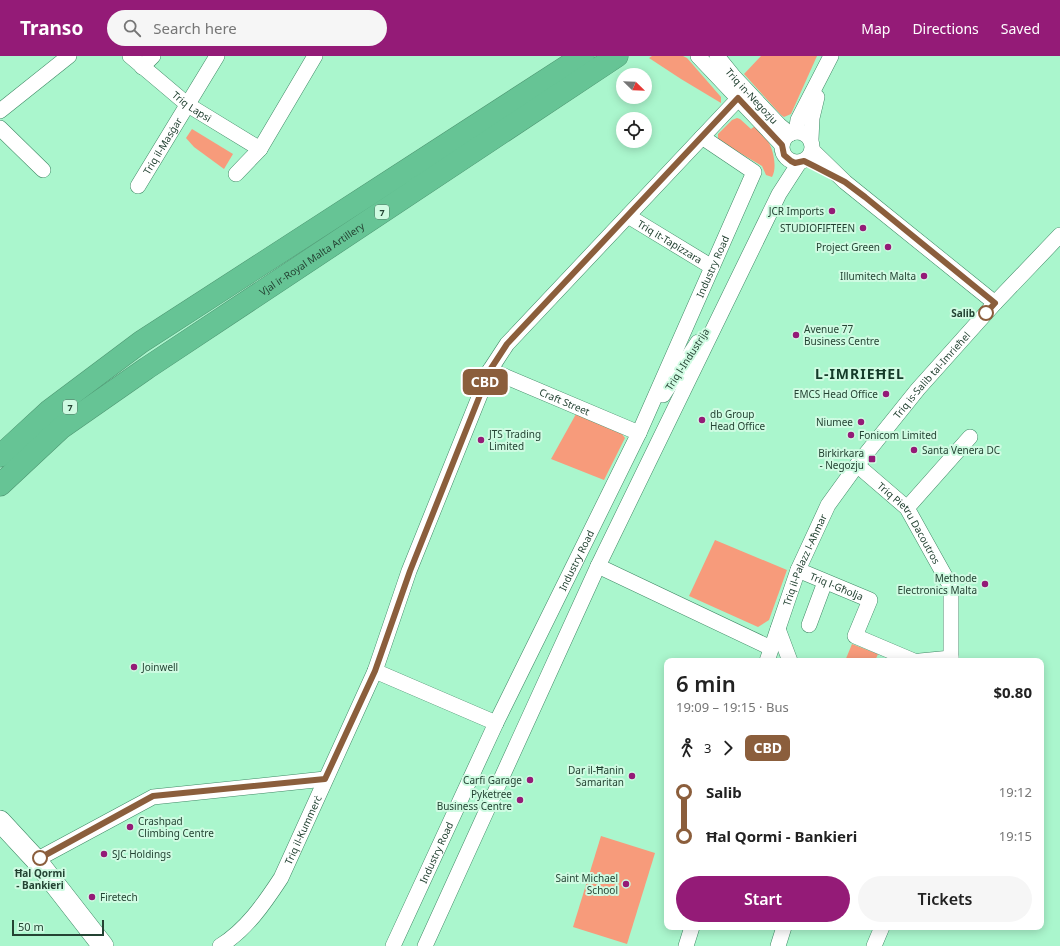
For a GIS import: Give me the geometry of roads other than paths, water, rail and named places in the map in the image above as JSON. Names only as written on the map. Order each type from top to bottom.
[{"type":"highway","name":"7","points":[[0,472],[141,342],[583,56]]},
{"type":"highway","name":"Vjal ir-Royal Malta Artillery","points":[[147,368],[617,56]]},
{"type":"highway","points":[[0,456],[49,411],[141,342]]},
{"type":"highway","name":"7","points":[[0,485],[61,428],[147,368]]},
{"type":"highway","points":[[0,500],[70,434],[147,368]]},
{"type":"main road","points":[[0,821],[36,860],[103,946]]},
{"type":"street","points":[[0,111],[69,56]]},
{"type":"street","name":"Triq Lapsi","points":[[130,56],[188,105],[260,149]]},
{"type":"street","points":[[142,67],[153,56]]},
{"type":"street","name":"Triq il-Masġar","points":[[138,186],[217,56]]},
{"type":"street","points":[[236,174],[260,149],[315,56]]},
{"type":"street","name":"Triq in-Negozju","points":[[698,56],[738,98],[788,142]]},
{"type":"street","name":"Triq in-Negozju","points":[[717,56],[779,125],[788,142]]},
{"type":"street","points":[[779,194],[788,142],[828,61]]},
{"type":"street","points":[[425,946],[598,566],[779,194],[807,153],[812,118],[828,61]]},
{"type":"street","name":"Triq il-Kummerċ","points":[[220,946],[232,938],[260,909],[281,878],[375,671],[410,571],[490,370],[507,344],[738,98]]},
{"type":"street","points":[[0,128],[43,170]]},
{"type":"street","points":[[788,142],[804,133],[807,153],[995,303]]},
{"type":"street","name":"Industry Road","points":[[393,946],[496,723],[639,433],[754,172],[702,137]]},
{"type":"street","points":[[788,142],[791,161],[807,153]]},
{"type":"street","name":"Triq it-Tapizzara","points":[[628,216],[712,267]]},
{"type":"street","name":"Triq is-Salib tal-Imrieħel","points":[[857,465],[918,389],[995,303],[1060,235]]},
{"type":"street","name":"Triq l-Industrija","points":[[639,433],[735,285]]},
{"type":"street","name":"Craft Street","points":[[490,370],[639,433]]},
{"type":"street","points":[[907,508],[970,437]]},
{"type":"street","name":"Triq Pietru Dacoutros","points":[[857,465],[907,508],[951,588],[951,658]]},
{"type":"street","name":"Triq il-Palazz l-Aħmar","points":[[769,655],[798,570],[828,504],[857,465]]},
{"type":"street","points":[[598,566],[769,655]]},
{"type":"street","name":"Triq l-Għolja","points":[[798,570],[870,600],[855,636],[899,658]]},
{"type":"street","points":[[809,625],[825,582]]},
{"type":"street","points":[[778,629],[789,658]]},
{"type":"street","points":[[375,671],[496,723]]},
{"type":"street","points":[[36,860],[153,796],[325,779]]},
{"type":"street","points":[[686,946],[691,930]]},
{"type":"street","points":[[778,946],[783,930]]},
{"type":"street","points":[[874,946],[881,930]]},
{"type":"place","name":"JCR Imports","points":[[832,211]]},
{"type":"place","name":"STUDIOFIFTEEN","points":[[863,228]]},
{"type":"place","name":"Project Green","points":[[888,247]]},
{"type":"place","name":"Illumitech Malta","points":[[924,276]]},
{"type":"place","name":"Salib","points":[[986,313]]},
{"type":"place","name":"Avenue 77 Business Centre","points":[[796,335]]},
{"type":"place","name":"EMCS Head Office","points":[[886,394]]},
{"type":"place","name":"db Group Head Office","points":[[702,420]]},
{"type":"place","name":"Niumee","points":[[861,422]]},
{"type":"place","name":"Fonicom Limited","points":[[851,435]]},
{"type":"place","name":"JTS Trading Limited","points":[[481,440]]},
{"type":"place","name":"Santa Venera DC","points":[[914,450]]},
{"type":"place","name":"Birkirkara - Negozju","points":[[872,459]]},
{"type":"place","name":"Methode Electronics Malta","points":[[985,584]]},
{"type":"place","name":"Joinwell","points":[[134,667]]},
{"type":"place","name":"Dar il-Ħanin Samaritan","points":[[632,776]]},
{"type":"place","name":"Carfi Garage","points":[[530,780]]},
{"type":"place","name":"Pyketree Business Centre","points":[[520,800]]},
{"type":"place","name":"Crashpad Climbing Centre","points":[[130,827]]},
{"type":"place","name":"SJC Holdings","points":[[104,854]]},
{"type":"place","name":"Ħal Qormi - Bankieri","points":[[40,858]]},
{"type":"place","name":"Saint Michael School","points":[[626,884]]},
{"type":"place","name":"Firetech","points":[[92,897]]},
{"type":"district","name":"L-IMRIEĦEL","points":[[860,373]]}]
